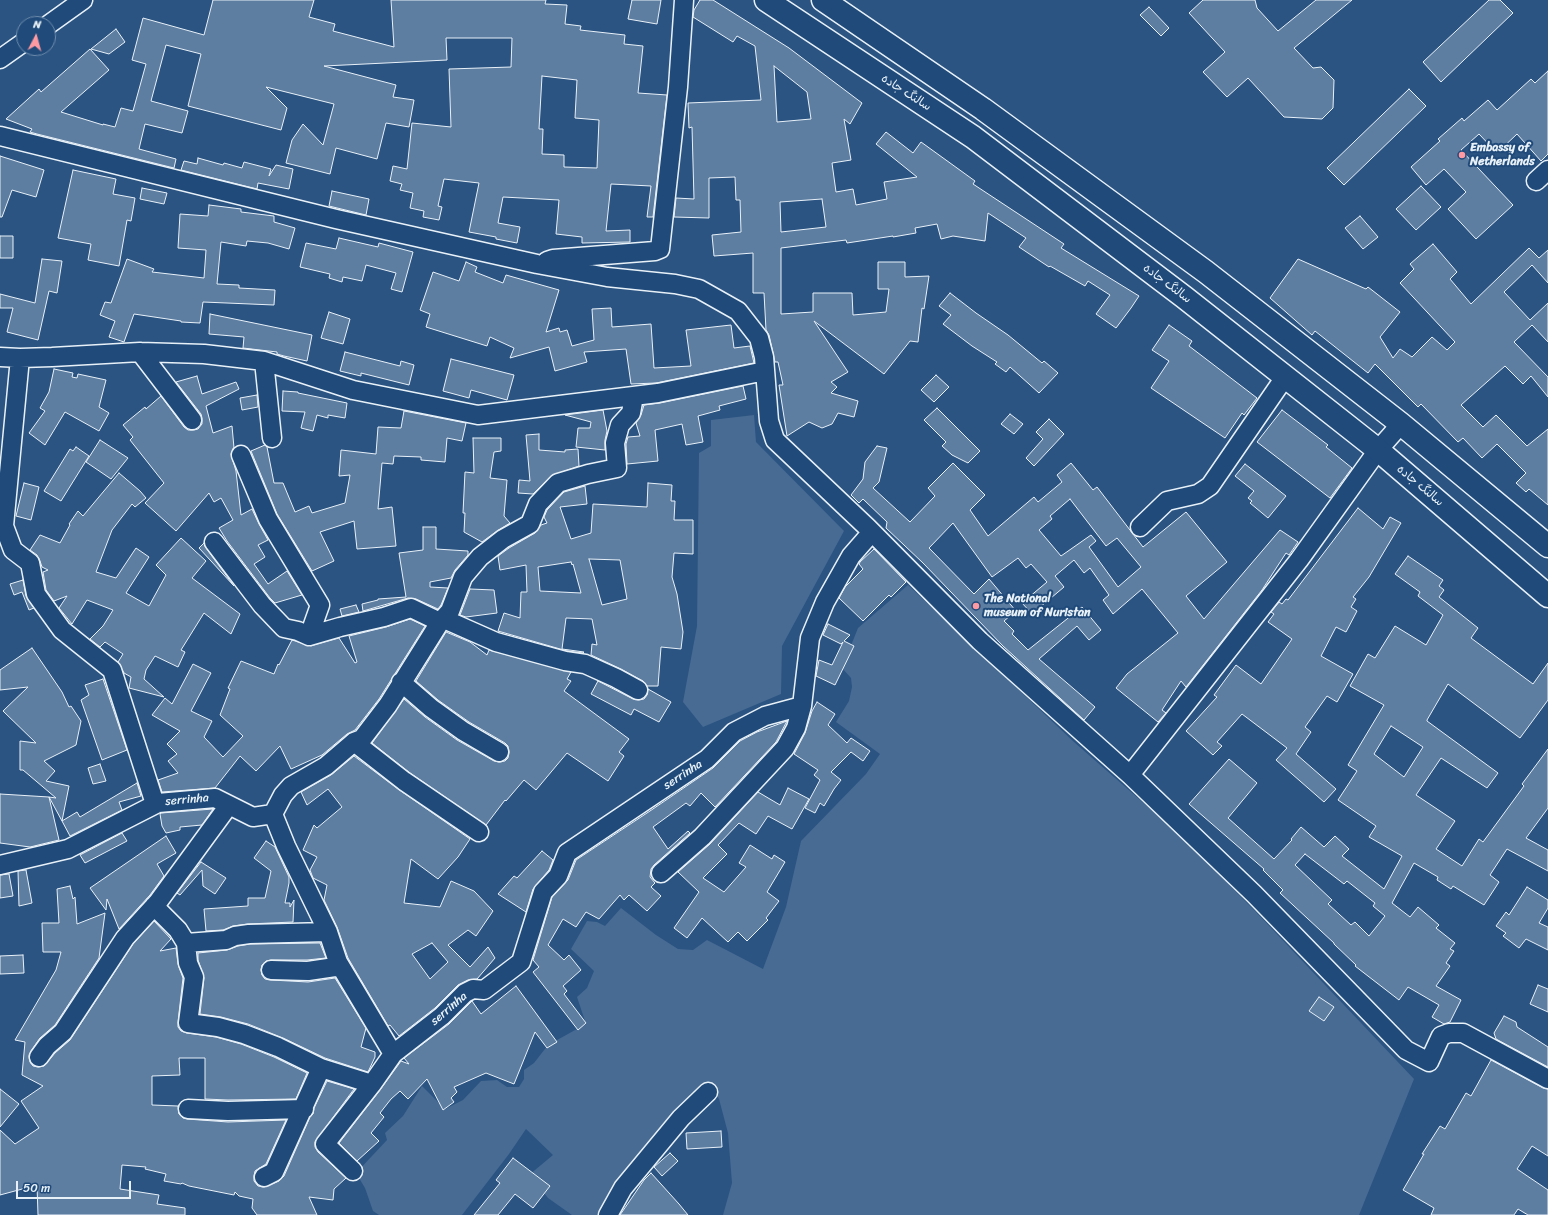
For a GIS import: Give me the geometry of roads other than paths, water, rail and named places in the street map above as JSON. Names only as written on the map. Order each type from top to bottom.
[{"type":"highway","name":"سالنگ جاده","points":[[766,0],[973,137],[1184,297],[1378,450],[1548,596]]},
{"type":"highway","points":[[823,0],[983,109],[1206,272],[1401,424],[1546,541]]},
{"type":"street","points":[[56,19],[83,0]]},
{"type":"street","points":[[537,264],[553,259],[660,250],[678,87],[684,0]]},
{"type":"street","points":[[0,58],[16,47]]},
{"type":"street","points":[[0,136],[328,218],[537,264],[608,277],[675,284],[699,289],[738,311],[759,338],[764,357],[769,421],[775,440],[872,532],[980,641],[1130,775],[1254,894],[1406,1050],[1429,1062],[1441,1036],[1449,1033],[1462,1033],[1548,1079]]},
{"type":"street","points":[[0,357],[20,358],[140,352],[204,354],[264,362],[353,390],[478,415],[658,393],[765,371]]},
{"type":"street","points":[[140,352],[192,420]]},
{"type":"street","points":[[20,358],[4,526],[13,550],[30,563],[36,594],[62,630],[112,670],[155,804]]},
{"type":"street","points":[[264,362],[272,438]]},
{"type":"street","points":[[1140,527],[1167,501],[1198,494],[1210,486],[1286,377]]},
{"type":"street","points":[[393,1054],[338,962],[328,932],[286,846],[273,814],[283,795],[291,786],[326,766],[354,742],[362,740],[388,705],[401,682],[442,620],[450,611],[463,577],[480,557],[504,538],[530,524],[538,504],[558,483],[588,474],[617,468],[615,443],[620,425],[631,413],[634,396]]},
{"type":"street","points":[[1130,775],[1300,560],[1378,450],[1401,424]]},
{"type":"street","points":[[241,455],[268,519],[320,605],[309,636]]},
{"type":"street","points":[[661,873],[702,837],[785,748],[796,728],[802,706],[810,638],[825,602],[851,556],[872,532]]},
{"type":"street","points":[[214,542],[262,605],[284,628],[298,631],[309,636],[340,626],[384,617],[411,608],[496,642],[565,661],[585,664],[638,690]]},
{"type":"street","points":[[401,682],[431,708],[463,731],[499,752]]},
{"type":"street","name":"serrinha","points":[[353,1172],[325,1144],[372,1084],[393,1054],[442,1016],[465,993],[473,989],[484,990],[521,962],[543,892],[558,876],[567,853],[707,759],[734,732],[765,716],[802,706]]},
{"type":"street","points":[[354,742],[404,781],[479,832]]},
{"type":"street","name":"serrinha","points":[[0,864],[68,849],[155,804],[215,798],[254,817],[273,814]]},
{"type":"street","points":[[39,1057],[47,1046],[63,1032],[125,938],[154,906],[229,805]]},
{"type":"street","points":[[154,906],[178,930],[186,944],[188,963],[194,977],[188,1023],[218,1027],[244,1034],[278,1047],[321,1068],[372,1084]]},
{"type":"street","points":[[186,944],[226,940],[235,936],[249,934],[328,932]]},
{"type":"street","points":[[271,970],[308,971],[335,966],[338,962]]},
{"type":"street","points":[[264,1177],[274,1172],[304,1109],[321,1068]]},
{"type":"street","points":[[608,1215],[622,1188],[681,1118],[708,1092]]},
{"type":"street","points":[[188,1109],[304,1109]]},
{"type":"place","name":"Embassy of Netherlands","points":[[1462,155]]},
{"type":"place","name":"The National museum of Nuristan","points":[[976,606]]}]
